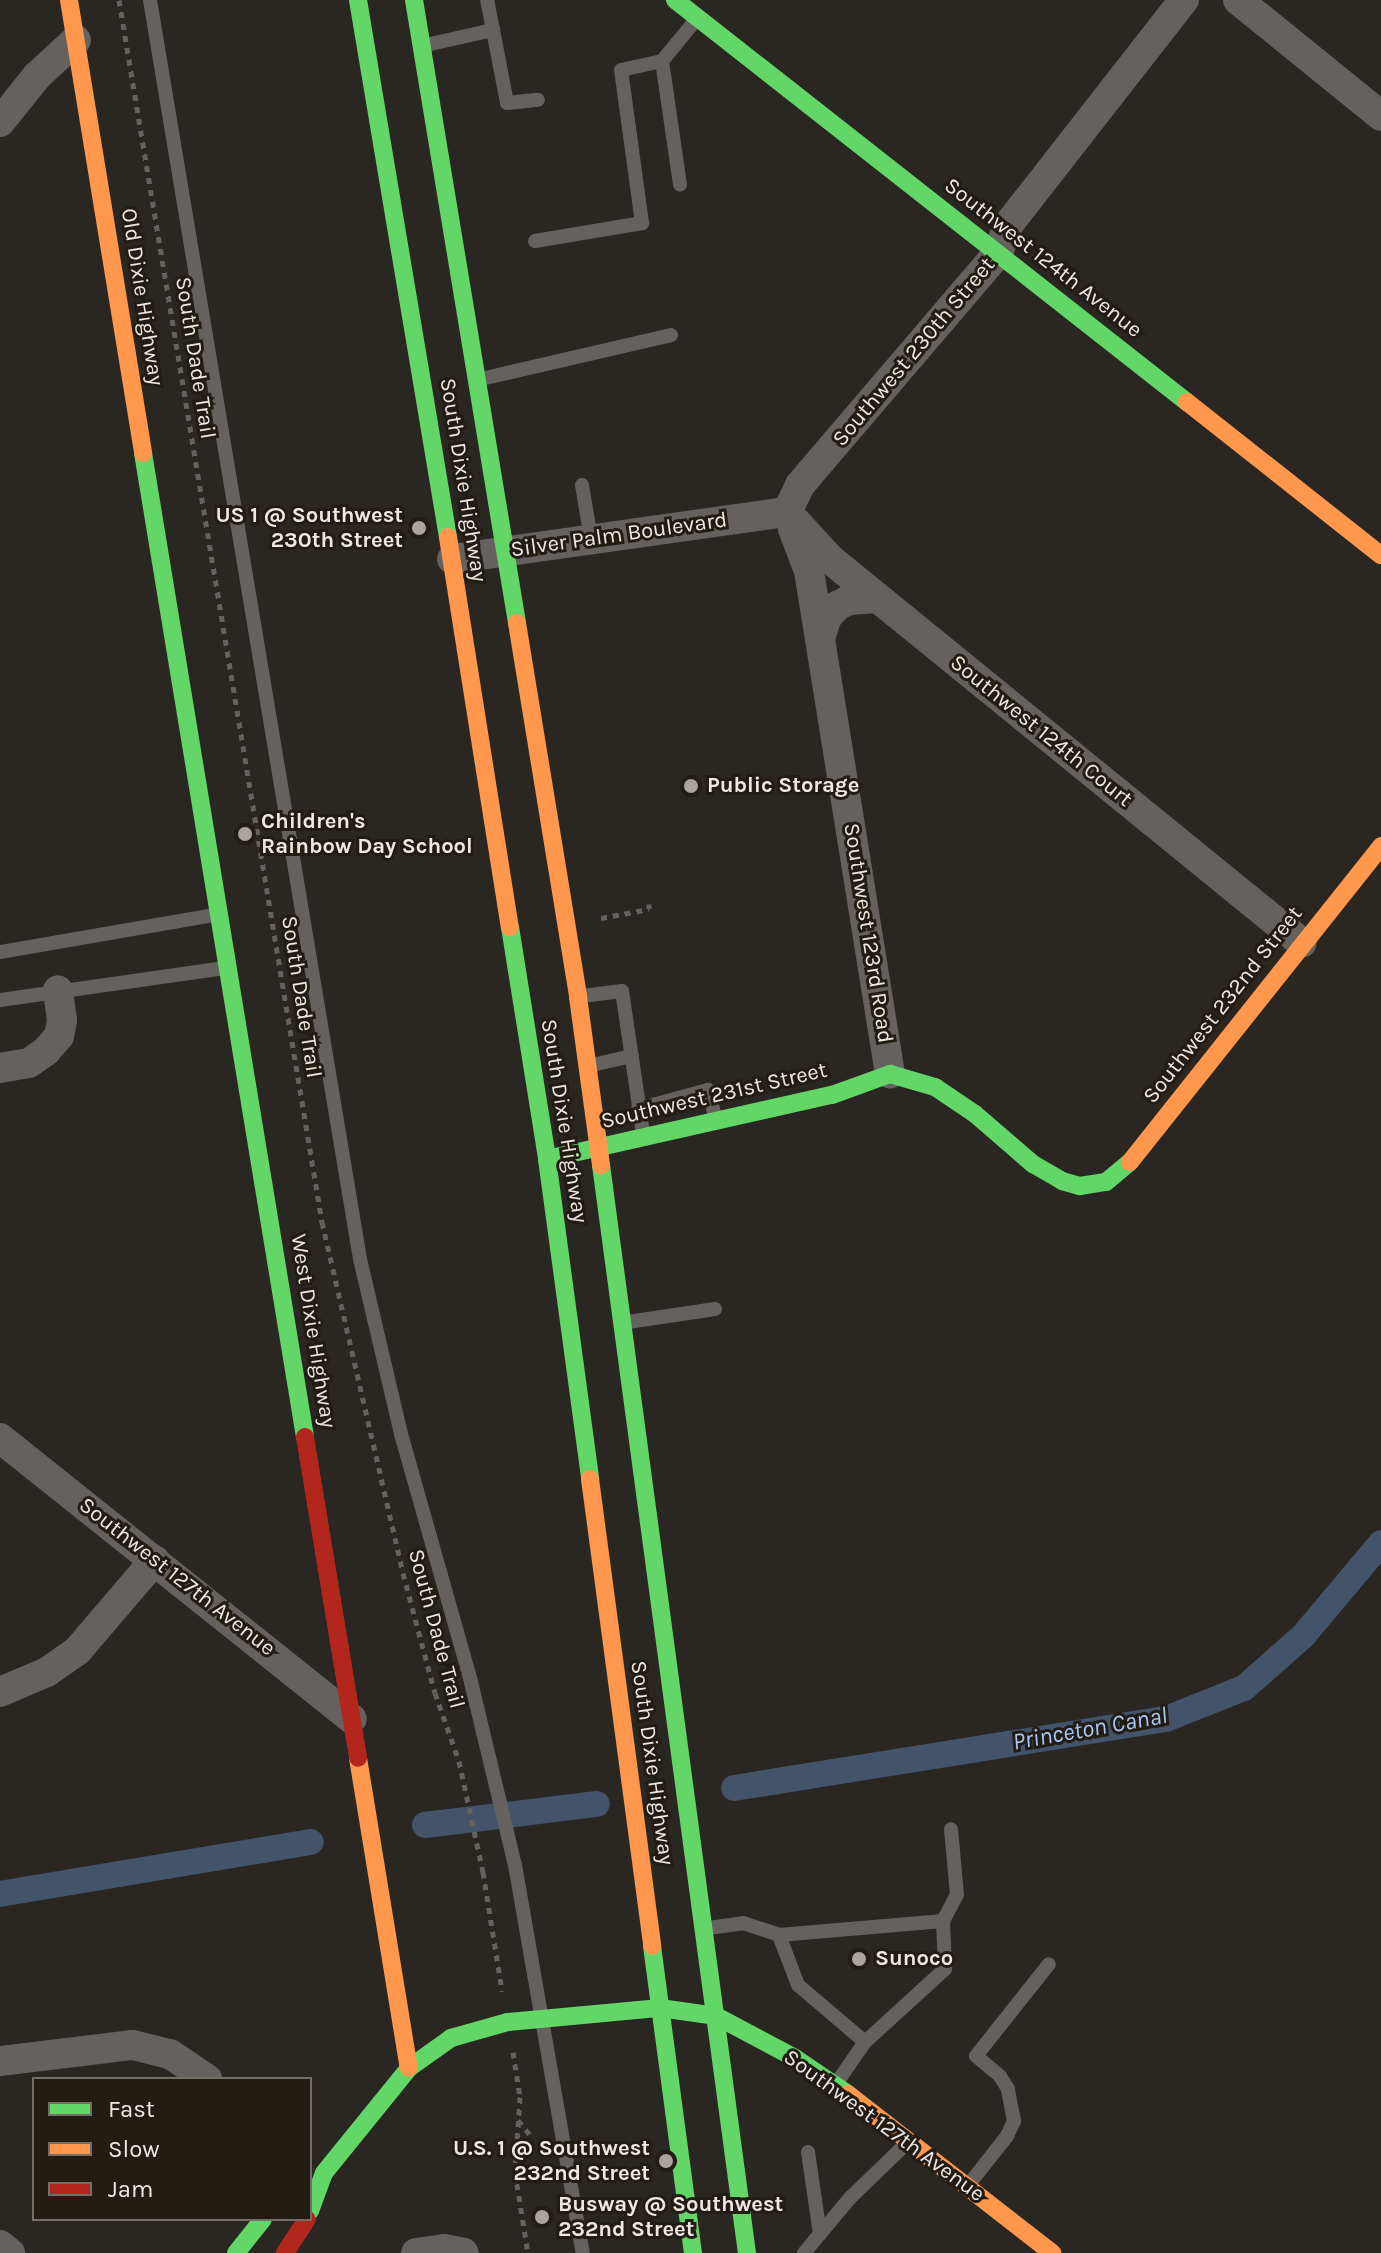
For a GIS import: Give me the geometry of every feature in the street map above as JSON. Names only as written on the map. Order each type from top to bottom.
[{"type":"main road","name":"Old Dixie Highway","points":[[69,0],[167,602]]},
{"type":"main road","name":"South Dixie Highway","points":[[358,0],[452,559],[547,1159],[693,2253]]},
{"type":"main road","name":"South Dixie Highway","points":[[414,0],[578,997],[747,2253]]},
{"type":"main road","name":"Southwest 124th Avenue","points":[[675,0],[1381,555]]},
{"type":"main road","points":[[412,100],[437,137]]},
{"type":"main road","name":"West Dixie Highway","points":[[167,602],[409,2068]]},
{"type":"main road","name":"Southwest 232nd Street","points":[[890,1074],[922,1081],[951,1097],[1055,1177],[1080,1186],[1095,1186],[1125,1168],[1381,846]]},
{"type":"main road","name":"Southwest 231st Street","points":[[547,1159],[832,1095],[890,1074]]},
{"type":"main road","points":[[608,1614],[632,1653]]},
{"type":"main road","points":[[692,1994],[716,2016]]},
{"type":"main road","points":[[312,2195],[315,2172],[409,2068],[462,2033],[543,2018],[660,2008],[686,2022],[690,2035]]},
{"type":"main road","name":"Southwest 127th Avenue","points":[[660,2008],[716,2016],[756,2034],[835,2086],[1052,2253]]},
{"type":"main road","points":[[236,2253],[261,2221]]},
{"type":"main road","points":[[285,2253],[302,2232],[306,2221]]},
{"type":"street","name":"Southwest 230th Street","points":[[787,512],[800,485],[998,253],[1008,225],[1184,0]]},
{"type":"street","points":[[1238,0],[1381,116]]},
{"type":"street","points":[[0,122],[37,76],[76,40]]},
{"type":"street","name":"Silver Palm Boulevard","points":[[452,559],[787,512]]},
{"type":"street","name":"Southwest 124th Court","points":[[787,512],[830,559],[1302,943]]},
{"type":"street","name":"Southwest 123rd Road","points":[[787,512],[809,571],[821,635],[890,1074]]},
{"type":"street","points":[[821,635],[827,617],[837,606],[849,600],[877,598]]},
{"type":"street","points":[[0,1068],[29,1063],[46,1051],[59,1036],[62,1020],[58,990]]},
{"type":"street","name":"Southwest 127th Avenue","points":[[0,1438],[352,1719]]},
{"type":"street","points":[[0,1692],[26,1683],[78,1650],[155,1560]]},
{"type":"street","points":[[0,2061],[133,2045],[170,2054],[204,2077]]},
{"type":"street","points":[[0,2245],[10,2253]]},
{"type":"street","points":[[416,2253],[444,2249],[464,2253]]},
{"type":"lane","points":[[150,0],[360,1259],[409,1468],[489,1754],[515,1865],[583,2253]]},
{"type":"lane","points":[[487,0],[507,103],[538,100]]},
{"type":"lane","points":[[535,241],[642,223],[621,70],[662,61],[698,18]]},
{"type":"lane","points":[[421,46],[493,30]]},
{"type":"lane","points":[[662,61],[680,185]]},
{"type":"lane","points":[[477,380],[562,368],[671,335]]},
{"type":"lane","points":[[582,485],[591,539]]},
{"type":"lane","points":[[4,952],[219,915]]},
{"type":"lane","points":[[0,1000],[228,967]]},
{"type":"lane","points":[[578,997],[622,991],[644,1137]]},
{"type":"lane","points":[[588,1066],[632,1056]]},
{"type":"lane","points":[[638,1109],[708,1090],[716,1121]]},
{"type":"lane","points":[[623,1323],[715,1309]]},
{"type":"lane","points":[[835,2086],[865,2042],[945,1969],[943,1921],[957,1895],[951,1829]]},
{"type":"lane","points":[[704,1929],[743,1923],[779,1935],[943,1921]]},
{"type":"lane","points":[[779,1935],[798,1985],[865,2042]]},
{"type":"lane","points":[[968,2187],[1007,2136],[1014,2121],[1008,2089],[976,2056],[1049,1964]]},
{"type":"lane","points":[[804,2253],[850,2198],[891,2162],[909,2141]]},
{"type":"lane","points":[[808,2152],[820,2234]]},
{"type":"path","name":"South Dade Trail","points":[[119,0],[322,1222],[407,1588],[435,1693],[459,1761],[483,1872],[502,1988]]},
{"type":"path","points":[[601,918],[649,909],[649,904]]},
{"type":"path","points":[[513,2057],[520,2097],[515,2172],[528,2253]]},
{"type":"path","points":[[518,2119],[530,2135]]},
{"type":"waterway","name":"Princeton Canal","points":[[734,1788],[1166,1719],[1244,1688],[1303,1636],[1381,1543]]},
{"type":"waterway","name":"Princeton Canal","points":[[425,1825],[597,1804]]},
{"type":"waterway","points":[[0,1894],[311,1842]]},
{"type":"traffic: fast","points":[[358,0],[448,537]]},
{"type":"traffic: fast","points":[[414,0],[517,623]]},
{"type":"traffic: fast","points":[[675,0],[1187,402]]},
{"type":"traffic: fast","points":[[143,453],[305,1437]]},
{"type":"traffic: fast","points":[[510,927],[547,1159],[590,1479]]},
{"type":"traffic: fast","points":[[547,1159],[832,1095],[890,1074],[935,1087],[975,1114],[1033,1164],[1062,1181],[1080,1186],[1106,1182],[1130,1162]]},
{"type":"traffic: fast","points":[[601,1165],[747,2253]]},
{"type":"traffic: fast","points":[[652,1946],[693,2253]]},
{"type":"traffic: fast","points":[[312,2206],[324,2173],[409,2068],[451,2038],[508,2022],[660,2008],[716,2016],[795,2058],[848,2094]]},
{"type":"traffic: fast","points":[[236,2253],[261,2221]]},
{"type":"traffic: slow","points":[[69,0],[143,453]]},
{"type":"traffic: slow","points":[[1187,402],[1381,555]]},
{"type":"traffic: slow","points":[[448,537],[510,927]]},
{"type":"traffic: slow","points":[[517,623],[578,997],[601,1165]]},
{"type":"traffic: slow","points":[[1130,1162],[1381,846]]},
{"type":"traffic: slow","points":[[590,1479],[652,1946]]},
{"type":"traffic: slow","points":[[358,1758],[409,2068]]},
{"type":"traffic: slow","points":[[848,2094],[1052,2253]]},
{"type":"traffic: jam","points":[[305,1437],[358,1758]]},
{"type":"traffic: jam","points":[[285,2253],[306,2221]]},
{"type":"place","name":"US 1 @ Southwest 230th Street","points":[[419,528]]},
{"type":"place","name":"Public Storage","points":[[691,786]]},
{"type":"place","name":"Children's Rainbow Day School","points":[[245,834]]},
{"type":"place","name":"Sunoco","points":[[859,1959]]},
{"type":"place","name":"U.S. 1 @ Southwest 232nd Street","points":[[666,2161]]},
{"type":"place","name":"Busway @ Southwest 232nd Street","points":[[542,2217]]}]
